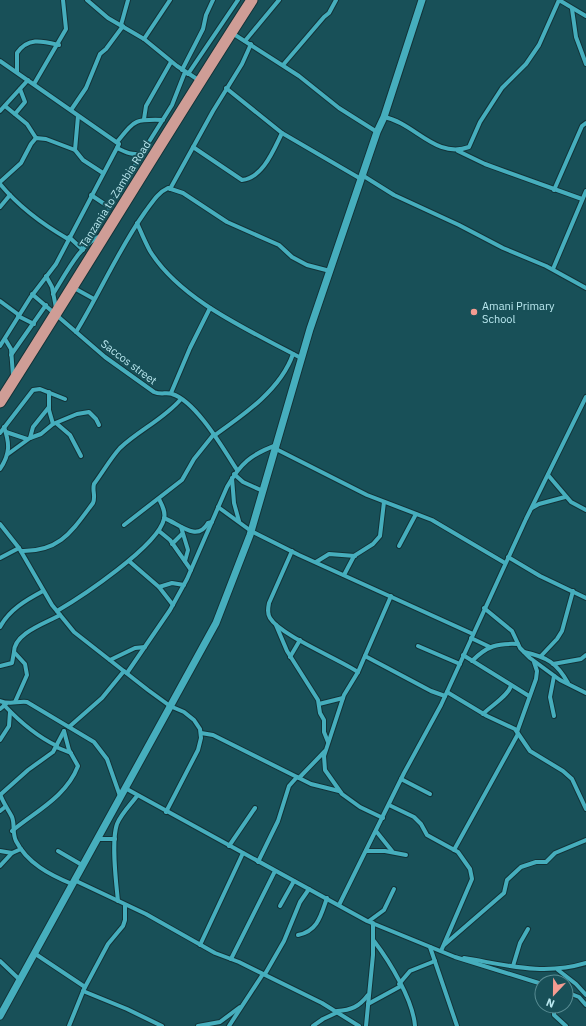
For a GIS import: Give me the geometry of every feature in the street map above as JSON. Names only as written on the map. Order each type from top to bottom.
[{"type":"highway","name":"Tanzania to Zambia Road","points":[[1,398],[56,314],[200,81],[252,0]]},
{"type":"street","points":[[34,84],[59,44],[66,29],[63,0]]},
{"type":"street","points":[[87,0],[108,18],[144,39],[171,62],[200,81]]},
{"type":"street","points":[[71,110],[86,88],[100,54],[106,49],[122,25],[128,0]]},
{"type":"street","points":[[144,39],[170,0]]},
{"type":"street","points":[[53,294],[88,244],[172,105],[203,29],[206,15],[212,0]]},
{"type":"street","points":[[185,72],[238,0]]},
{"type":"street","points":[[245,41],[279,0]]},
{"type":"street","points":[[283,65],[324,17],[329,14],[336,0]]},
{"type":"street","points":[[0,1016],[216,623],[252,531],[301,358],[376,132],[384,117],[422,0]]},
{"type":"street","points":[[458,151],[469,147],[480,122],[502,88],[526,64],[539,45],[559,0],[586,16]]},
{"type":"street","points":[[572,9],[576,37],[586,64]]},
{"type":"street","points":[[231,33],[283,65],[339,108],[376,132]]},
{"type":"street","points":[[17,72],[17,53],[28,42],[39,41],[59,44]]},
{"type":"street","points":[[170,189],[192,147],[226,88],[242,64],[250,44]]},
{"type":"street","points":[[0,61],[117,142]]},
{"type":"street","points":[[144,119],[146,106],[171,62]]},
{"type":"street","points":[[0,111],[28,80]]},
{"type":"street","points":[[226,88],[282,133],[394,195],[459,225],[503,248],[553,269],[586,288]]},
{"type":"street","points":[[16,114],[25,102],[20,89]]},
{"type":"street","points":[[4,106],[27,124],[36,138]]},
{"type":"street","points":[[75,150],[78,116]]},
{"type":"street","points":[[384,117],[393,119],[409,127],[421,138],[440,147],[458,151],[484,164],[582,199]]},
{"type":"street","points":[[0,346],[32,294],[56,264],[68,238],[119,144],[117,142],[135,122],[144,119],[163,120]]},
{"type":"street","points":[[554,190],[582,126],[586,123]]},
{"type":"street","points":[[192,147],[242,180],[250,179],[255,176],[273,152],[282,133]]},
{"type":"street","points":[[36,138],[46,139],[75,150],[83,160],[103,173]]},
{"type":"street","points":[[36,138],[21,163],[0,183],[10,195],[43,224],[68,238],[83,250]]},
{"type":"street","points":[[117,148],[137,155],[142,153]]},
{"type":"street","points":[[76,332],[128,236],[161,191],[170,189],[183,193],[227,222],[279,245],[292,257],[307,265],[330,271]]},
{"type":"street","points":[[553,269],[586,191]]},
{"type":"street","points":[[0,207],[10,195]]},
{"type":"street","points":[[91,195],[109,207]]},
{"type":"street","points":[[137,223],[151,252],[168,273],[210,308],[301,358]]},
{"type":"street","points":[[88,244],[105,235]]},
{"type":"street","points":[[46,276],[53,294],[56,314]]},
{"type":"street","points":[[73,287],[94,299]]},
{"type":"street","name":"Saccos street","points":[[32,294],[105,357],[154,392],[160,394],[171,393],[181,399],[201,417],[215,434],[238,470]]},
{"type":"street","points":[[0,301],[19,316],[34,324]]},
{"type":"street","points":[[11,355],[46,305]]},
{"type":"street","points":[[171,393],[190,348],[210,308]]},
{"type":"street","points":[[5,339],[10,349],[14,380]]},
{"type":"street","points":[[124,525],[182,480],[194,459],[215,434],[258,402],[270,390],[286,371],[292,354]]},
{"type":"street","points":[[0,433],[5,430],[33,390],[40,389],[65,399]]},
{"type":"street","points":[[49,392],[48,407],[54,424],[70,435],[81,456]]},
{"type":"street","points":[[339,905],[401,779],[446,694],[505,563],[586,397]]},
{"type":"street","points":[[0,558],[20,550],[41,551],[67,537],[93,503],[96,497],[93,488],[94,484],[110,461],[124,445],[167,413],[181,399]]},
{"type":"street","points":[[28,438],[33,427],[48,407]]},
{"type":"street","points":[[0,468],[8,454],[28,438],[41,434],[54,424],[77,414],[89,412],[96,419],[99,425]]},
{"type":"street","points":[[5,430],[28,438]]},
{"type":"street","points":[[5,430],[9,445],[8,454]]},
{"type":"street","points":[[359,1026],[337,1012],[264,974],[200,945],[146,914],[73,882],[58,879],[34,864],[21,849],[12,831],[13,821],[0,794],[28,770],[53,752],[68,726],[102,698],[126,672],[145,647],[173,605],[184,585],[233,476],[245,461],[260,451],[276,447],[367,495],[432,520],[505,563]]},
{"type":"street","points":[[548,475],[571,502],[586,510]]},
{"type":"street","points":[[233,476],[263,492]]},
{"type":"street","points":[[233,476],[234,503],[239,521]]},
{"type":"street","points":[[531,508],[539,504],[566,497]]},
{"type":"street","points":[[0,666],[12,663],[16,642],[25,633],[58,613],[129,561],[159,531],[164,518],[159,499]]},
{"type":"street","points":[[344,575],[355,556],[373,544],[380,536],[383,524],[384,502]]},
{"type":"street","points":[[218,507],[252,531],[391,596],[472,636],[490,648]]},
{"type":"street","points":[[399,546],[416,514]]},
{"type":"street","points":[[164,518],[187,531],[199,532],[204,529],[208,523],[212,522]]},
{"type":"street","points":[[0,524],[20,550],[43,591],[58,613],[74,632],[170,706],[184,712],[194,720],[200,729],[201,733],[198,750],[166,812]]},
{"type":"street","points":[[181,527],[188,550],[185,561]]},
{"type":"street","points":[[159,531],[172,544],[191,570]]},
{"type":"street","points":[[172,544],[182,534]]},
{"type":"street","points":[[292,551],[269,603],[268,612],[290,657],[316,694],[320,713],[324,720],[324,732],[328,742]]},
{"type":"street","points":[[316,562],[329,554],[355,556]]},
{"type":"street","points":[[508,557],[586,598]]},
{"type":"street","points":[[129,561],[159,587],[173,605]]},
{"type":"street","points":[[159,587],[172,583],[184,585]]},
{"type":"street","points":[[0,627],[11,613],[24,601],[43,591]]},
{"type":"street","points":[[540,656],[557,639],[562,631],[573,592]]},
{"type":"street","points":[[383,818],[360,807],[340,791],[325,770],[324,756],[342,698],[358,672],[391,596]]},
{"type":"street","points":[[484,608],[512,631],[518,644],[534,661],[554,676],[586,692]]},
{"type":"street","points":[[275,624],[300,640],[342,661],[358,672]]},
{"type":"street","points":[[290,657],[300,640]]},
{"type":"street","points":[[472,661],[480,652],[500,644],[518,644]]},
{"type":"street","points":[[418,646],[460,664]]},
{"type":"street","points":[[110,660],[135,648],[145,647]]},
{"type":"street","points":[[14,652],[25,664],[27,675],[15,702]]},
{"type":"street","points":[[524,652],[540,656],[553,664],[561,670],[568,684]]},
{"type":"street","points":[[553,664],[581,659],[586,655]]},
{"type":"street","points":[[365,656],[431,691],[446,694],[504,724],[518,733],[530,751],[563,771],[572,779],[586,809]]},
{"type":"street","points":[[463,656],[529,696]]},
{"type":"street","points":[[454,850],[518,733],[536,678],[537,671],[534,661]]},
{"type":"street","points":[[554,676],[550,697],[554,716]]},
{"type":"street","points":[[483,714],[495,702],[508,694],[511,686]]},
{"type":"street","points":[[319,704],[342,698]]},
{"type":"street","points":[[0,701],[5,704],[10,712],[20,722],[45,740],[70,753]]},
{"type":"street","points":[[0,709],[5,704],[27,702],[85,736],[102,750],[107,759],[120,796]]},
{"type":"street","points":[[0,740],[9,726],[10,712]]},
{"type":"street","points":[[12,831],[65,789],[78,766],[70,753],[64,731]]},
{"type":"street","points":[[201,733],[213,736],[311,784],[340,791]]},
{"type":"street","points":[[258,862],[278,821],[289,786],[326,750]]},
{"type":"street","points":[[401,779],[430,794]]},
{"type":"street","points":[[124,788],[274,871],[371,922],[452,956],[534,982]]},
{"type":"street","points":[[118,901],[115,870],[115,839],[118,822],[137,796]]},
{"type":"street","points":[[389,805],[414,817],[426,835],[458,852],[470,869],[472,877],[441,951]]},
{"type":"street","points":[[0,811],[5,807]]},
{"type":"street","points":[[229,846],[255,808]]},
{"type":"street","points":[[376,831],[392,851]]},
{"type":"street","points":[[97,839],[115,839]]},
{"type":"street","points":[[444,946],[504,893],[508,880],[520,867],[531,863],[546,862],[555,852],[586,840]]},
{"type":"street","points":[[0,866],[12,854],[21,849]]},
{"type":"street","points":[[58,851],[82,865]]},
{"type":"street","points":[[366,851],[392,851],[406,855]]},
{"type":"street","points":[[0,852],[12,854]]},
{"type":"street","points":[[200,945],[243,853]]},
{"type":"street","points":[[231,959],[274,871]]},
{"type":"street","points":[[280,906],[294,881]]},
{"type":"street","points":[[229,1026],[282,945],[300,902],[309,889]]},
{"type":"street","points":[[371,922],[384,910],[394,889]]},
{"type":"street","points":[[298,935],[310,932],[314,927],[321,916],[327,898]]},
{"type":"street","points":[[69,1026],[84,989],[108,944],[123,926],[125,920],[125,905]]},
{"type":"street","points":[[366,1026],[373,941],[371,922]]},
{"type":"street","points":[[513,966],[520,943],[528,929]]},
{"type":"street","points":[[373,941],[381,950],[411,1004],[415,1026]]},
{"type":"street","points":[[430,947],[457,1026]]},
{"type":"street","points":[[34,953],[84,989],[162,1026]]},
{"type":"street","points":[[452,956],[531,969],[558,970],[586,963]]},
{"type":"street","points":[[0,961],[20,980]]},
{"type":"street","points":[[368,1004],[400,985],[410,971],[435,961]]},
{"type":"street","points":[[558,970],[586,994]]},
{"type":"street","points":[[312,1026],[337,1012],[354,1008],[361,1004],[368,995]]},
{"type":"street","points":[[574,995],[579,997],[586,1004]]},
{"type":"street","points":[[198,1026],[220,1022],[242,1005]]},
{"type":"street","points":[[554,1014],[566,1026]]},
{"type":"street","points":[[71,1021],[74,1026]]},
{"type":"place","name":"Amani Primary School","points":[[474,312]]}]
